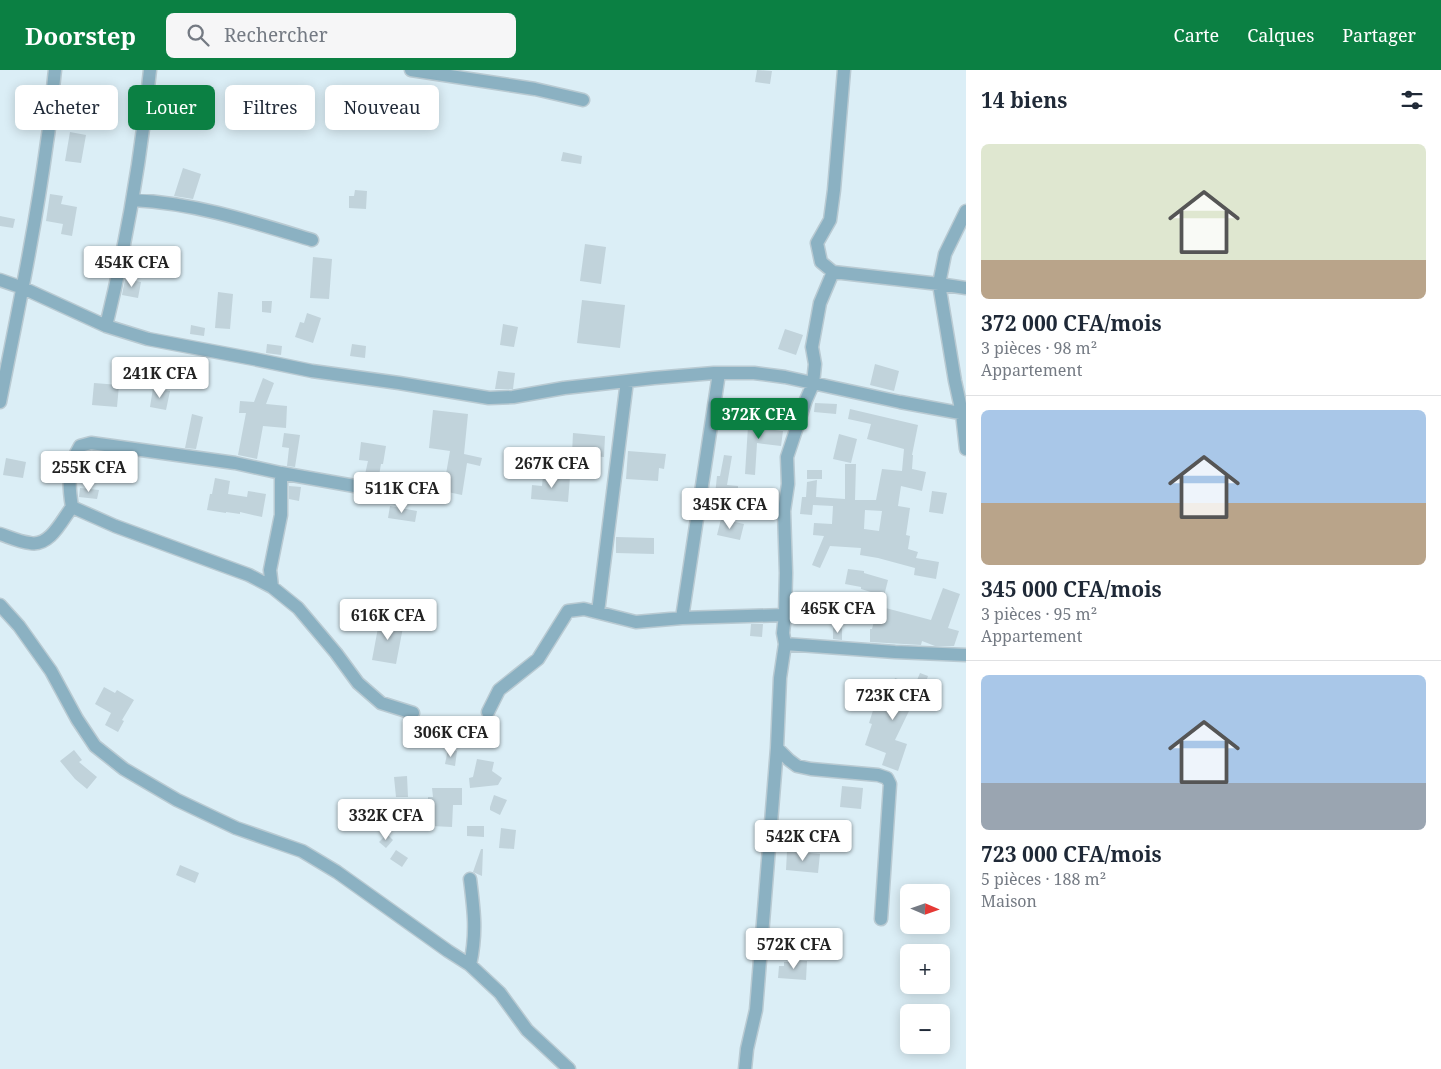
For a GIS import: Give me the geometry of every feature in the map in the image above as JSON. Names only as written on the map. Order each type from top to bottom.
[{"type":"street","points":[[0,402],[23,288],[48,140],[55,70]]},
{"type":"street","points":[[106,326],[133,200],[144,130],[150,70]]},
{"type":"street","points":[[411,70],[535,89],[583,100]]},
{"type":"street","points":[[844,70],[830,220],[817,243],[821,262],[833,272],[966,288]]},
{"type":"street","points":[[133,200],[158,201],[211,211],[312,240]]},
{"type":"street","points":[[966,211],[945,254],[939,284],[955,381],[964,414],[966,449]]},
{"type":"street","points":[[745,1069],[747,1049],[756,1010],[777,748],[780,678],[785,644],[783,633],[786,572],[784,511],[788,484],[787,457],[813,384],[815,364],[812,347],[820,303],[833,272]]},
{"type":"street","points":[[0,280],[23,288],[106,326],[148,339],[312,371],[489,398],[513,397],[564,388],[627,381],[720,373],[754,373],[786,377],[964,414]]},
{"type":"street","points":[[682,618],[720,373]]},
{"type":"street","points":[[598,612],[627,381]]},
{"type":"street","points":[[0,534],[32,544],[44,541],[52,535],[72,507],[68,487],[74,456],[80,446],[91,443],[235,463],[411,496]]},
{"type":"street","points":[[272,587],[270,570],[280,515],[281,473]]},
{"type":"street","points":[[72,507],[115,526],[249,575],[272,587],[298,608],[358,683],[381,703],[413,713]]},
{"type":"street","points":[[0,606],[20,626],[51,671],[77,719],[95,746],[124,769],[177,800],[236,828],[302,852],[337,872],[448,951],[470,964],[500,994],[527,1030],[569,1069]]},
{"type":"street","points":[[488,712],[499,690],[538,659],[568,611],[584,609],[636,622],[682,618],[785,615]]},
{"type":"street","points":[[785,644],[966,655]]},
{"type":"street","points":[[777,748],[797,766],[878,775],[887,778],[890,784],[881,919]]},
{"type":"street","points":[[470,879],[475,919],[474,947],[470,964]]},
{"type":"building","points":[[757,70],[772,71],[770,84],[755,82]]},
{"type":"building","points":[[70,132],[86,135],[81,163],[65,161]]},
{"type":"building","points":[[563,152],[582,156],[581,164],[561,161]]},
{"type":"building","points":[[183,168],[201,174],[193,199],[174,196]]},
{"type":"building","points":[[355,190],[367,191],[366,209],[349,208],[349,196],[354,196]]},
{"type":"building","points":[[50,194],[63,196],[61,204],[77,207],[72,236],[61,234],[63,224],[46,221]]},
{"type":"building","points":[[0,216],[15,219],[13,228],[0,226]]},
{"type":"building","points":[[585,244],[606,247],[601,284],[580,281]]},
{"type":"building","points":[[313,257],[332,259],[329,299],[310,298]]},
{"type":"building","points":[[125,279],[141,282],[138,298],[122,295]]},
{"type":"building","points":[[218,292],[233,294],[230,329],[215,328]]},
{"type":"building","points":[[582,300],[625,305],[620,348],[577,343]]},
{"type":"building","points":[[262,301],[272,301],[271,313],[262,312]]},
{"type":"building","points":[[307,313],[321,318],[313,343],[295,337],[300,322],[304,323]]},
{"type":"building","points":[[503,324],[518,327],[514,347],[500,345]]},
{"type":"building","points":[[191,325],[205,328],[204,336],[190,334]]},
{"type":"building","points":[[785,329],[803,335],[796,355],[778,349]]},
{"type":"building","points":[[267,344],[282,346],[281,355],[266,353]]},
{"type":"building","points":[[352,344],[366,346],[365,358],[350,356]]},
{"type":"building","points":[[875,364],[899,371],[894,391],[870,385]]},
{"type":"building","points":[[498,371],[515,373],[513,389],[495,389]]},
{"type":"building","points":[[263,378],[274,383],[266,404],[287,406],[286,428],[263,426],[257,459],[238,455],[246,413],[239,413],[240,401],[254,402]]},
{"type":"building","points":[[94,383],[119,385],[117,407],[92,405]]},
{"type":"building","points":[[153,388],[170,391],[166,410],[150,407]]},
{"type":"building","points":[[815,403],[837,404],[836,414],[814,412]]},
{"type":"building","points":[[850,409],[918,425],[912,455],[912,469],[926,472],[922,491],[901,486],[898,506],[910,508],[906,535],[910,536],[908,549],[918,552],[916,558],[939,562],[936,579],[914,575],[915,568],[860,555],[861,548],[830,546],[820,568],[812,565],[824,536],[813,535],[814,523],[832,524],[833,506],[813,505],[812,515],[800,514],[802,497],[806,497],[807,482],[817,480],[816,497],[845,499],[845,464],[856,464],[855,500],[876,500],[882,469],[902,471],[904,449],[867,439],[871,424],[848,419]],"holes":[[[865,510],[882,511],[879,531],[864,529]]]},
{"type":"building","points":[[433,410],[468,414],[464,454],[482,458],[480,466],[467,463],[462,495],[443,491],[450,451],[429,448]]},
{"type":"building","points":[[749,410],[760,411],[759,428],[783,431],[781,446],[757,443],[755,475],[745,474]]},
{"type":"building","points":[[192,414],[203,417],[196,449],[185,448]]},
{"type":"building","points":[[284,433],[300,435],[295,467],[287,466],[289,448],[282,447]]},
{"type":"building","points":[[573,433],[605,436],[604,457],[572,454]]},
{"type":"building","points":[[839,434],[857,439],[851,463],[833,459]]},
{"type":"building","points":[[361,442],[386,446],[378,482],[364,479],[368,461],[359,460]]},
{"type":"building","points":[[92,451],[104,453],[104,462],[85,461],[86,453]]},
{"type":"building","points":[[628,451],[666,454],[664,469],[659,468],[658,481],[626,479]]},
{"type":"building","points":[[724,455],[732,456],[727,485],[738,486],[738,497],[715,495],[717,476],[720,476]]},
{"type":"building","points":[[6,458],[26,462],[23,478],[3,475]]},
{"type":"building","points":[[807,470],[822,470],[822,479],[807,479]]},
{"type":"building","points":[[543,475],[570,477],[568,502],[531,499],[532,485],[542,486]]},
{"type":"building","points":[[215,478],[230,481],[228,494],[247,497],[248,491],[266,494],[262,517],[240,512],[240,514],[207,510]]},
{"type":"building","points":[[289,486],[301,487],[299,501],[289,499]]},
{"type":"building","points":[[80,488],[99,490],[97,499],[79,497]]},
{"type":"building","points":[[768,490],[771,508],[749,513],[746,494]]},
{"type":"building","points":[[932,491],[947,493],[943,514],[929,512]]},
{"type":"building","points":[[390,506],[417,511],[415,522],[388,518]]},
{"type":"building","points":[[721,519],[744,524],[740,540],[717,535]]},
{"type":"building","points":[[616,537],[654,538],[654,554],[616,553]]},
{"type":"building","points":[[848,569],[864,571],[864,573],[888,580],[884,596],[861,589],[861,587],[845,584]]},
{"type":"building","points":[[943,588],[960,594],[948,628],[959,631],[954,646],[935,646],[922,641],[921,645],[870,642],[870,629],[872,629],[878,606],[931,620]]},
{"type":"building","points":[[380,617],[404,622],[396,664],[372,660]]},
{"type":"building","points":[[751,624],[763,624],[762,637],[750,636]]},
{"type":"building","points":[[833,628],[842,628],[842,640],[833,639]]},
{"type":"building","points":[[920,673],[928,676],[923,690],[918,688],[895,740],[907,744],[898,771],[882,765],[886,753],[865,745],[872,724],[869,723],[876,701],[883,703],[887,693],[889,694],[895,678],[915,685]]},
{"type":"building","points":[[861,680],[870,683],[865,697],[856,694]]},
{"type":"building","points":[[104,687],[115,693],[117,690],[134,700],[122,720],[124,721],[118,732],[105,725],[111,713],[95,704]]},
{"type":"building","points":[[448,749],[457,751],[455,766],[445,764]]},
{"type":"building","points":[[74,750],[82,760],[79,762],[97,777],[87,789],[75,779],[60,761]]},
{"type":"building","points":[[477,759],[494,762],[492,771],[502,778],[498,785],[470,788],[469,778],[473,777]]},
{"type":"building","points":[[407,776],[408,797],[396,797],[394,777]]},
{"type":"building","points":[[842,786],[863,788],[861,809],[840,807]]},
{"type":"building","points":[[432,788],[462,788],[462,805],[453,805],[452,827],[431,826],[431,818],[409,817],[410,805],[428,806],[428,797],[433,797]]},
{"type":"building","points":[[494,795],[507,800],[500,815],[490,810]]},
{"type":"building","points":[[467,826],[484,826],[484,837],[467,836]]},
{"type":"building","points":[[501,828],[516,830],[514,849],[499,848]]},
{"type":"building","points":[[387,834],[393,840],[386,848],[379,842]]},
{"type":"building","points":[[481,849],[483,849],[482,876],[473,872]]},
{"type":"building","points":[[396,850],[408,858],[402,867],[390,859]]},
{"type":"building","points":[[787,851],[820,854],[818,873],[786,870]]},
{"type":"building","points":[[180,865],[199,873],[195,883],[176,875]]},
{"type":"building","points":[[793,960],[807,961],[806,980],[778,978],[779,966],[784,966],[784,962],[793,962]]}]
